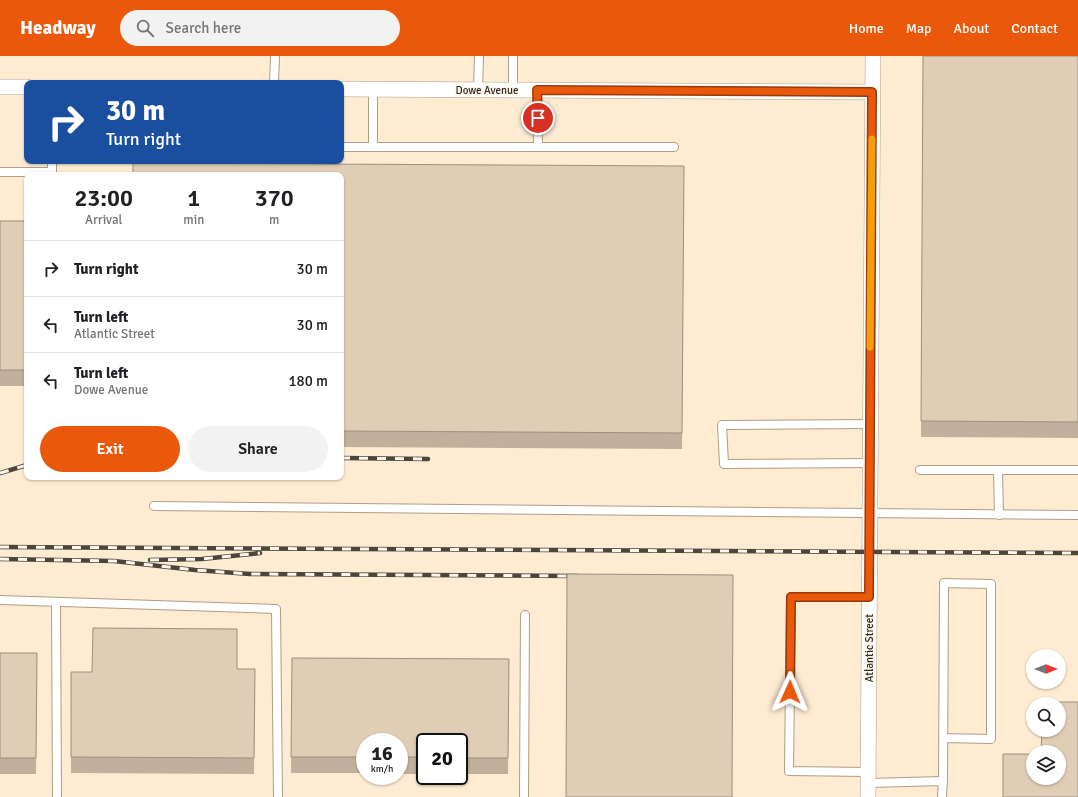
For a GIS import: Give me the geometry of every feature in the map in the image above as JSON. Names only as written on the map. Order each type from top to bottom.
[{"type":"street","name":"Atlantic Street","points":[[868,784],[873,56]]},
{"type":"street","points":[[0,87],[24,87]]},
{"type":"street","name":"Dowe Avenue","points":[[344,89],[872,92]]},
{"type":"lane","points":[[274,80],[275,56]]},
{"type":"lane","points":[[478,89],[479,56]]},
{"type":"lane","points":[[513,56],[513,90]]},
{"type":"lane","points":[[373,89],[373,147]]},
{"type":"lane","points":[[537,90],[538,147]]},
{"type":"lane","points":[[344,147],[674,147]]},
{"type":"lane","points":[[0,172],[24,172]]},
{"type":"lane","points":[[870,424],[722,425],[724,464],[870,463]]},
{"type":"lane","points":[[920,470],[1078,470]]},
{"type":"lane","points":[[998,470],[999,515]]},
{"type":"lane","points":[[154,506],[1078,515]]},
{"type":"lane","points":[[942,797],[944,583],[991,584],[991,739],[943,738]]},
{"type":"lane","points":[[869,597],[791,597],[789,771],[868,784],[942,781]]},
{"type":"lane","points":[[0,600],[276,609],[278,797]]},
{"type":"lane","points":[[56,602],[57,797]]},
{"type":"lane","points":[[524,797],[525,615]]},
{"type":"shaded area","points":[[0,56],[1078,56],[1078,797],[0,797]]},
{"type":"building","points":[[923,56],[1078,56],[1078,422],[921,421]]},
{"type":"building","points":[[133,164],[684,166],[682,433],[344,431],[344,172],[133,172]]},
{"type":"building","points":[[0,221],[24,221],[24,370],[0,370]]},
{"type":"building","points":[[567,574],[733,575],[732,797],[566,797]]},
{"type":"building","points":[[93,628],[237,629],[237,669],[255,669],[254,758],[71,757],[71,672],[92,672]]},
{"type":"building","points":[[0,653],[37,653],[36,758],[0,758]]},
{"type":"building","points":[[292,658],[509,659],[508,758],[468,758],[468,733],[416,733],[416,757],[408,757],[408,733],[356,733],[356,757],[291,757]]},
{"type":"building","points":[[1066,702],[1078,702],[1078,797],[1003,797],[1003,754],[1026,754],[1026,785],[1066,785],[1066,745],[1041,745],[1042,737],[1066,737]]},
{"type":"railway","points":[[344,458],[428,459]]},
{"type":"railway","points":[[0,473],[24,466]]},
{"type":"railway","points":[[0,547],[1078,553]]},
{"type":"railway","points":[[150,560],[202,559],[260,553]]},
{"type":"railway","points":[[0,559],[114,561],[195,570],[250,574],[577,576]]},
{"type":"slow traffic","points":[[870,347],[872,139]]},
{"type":"route","points":[[538,118],[537,90],[872,92],[869,597],[791,597],[790,692]]}]
